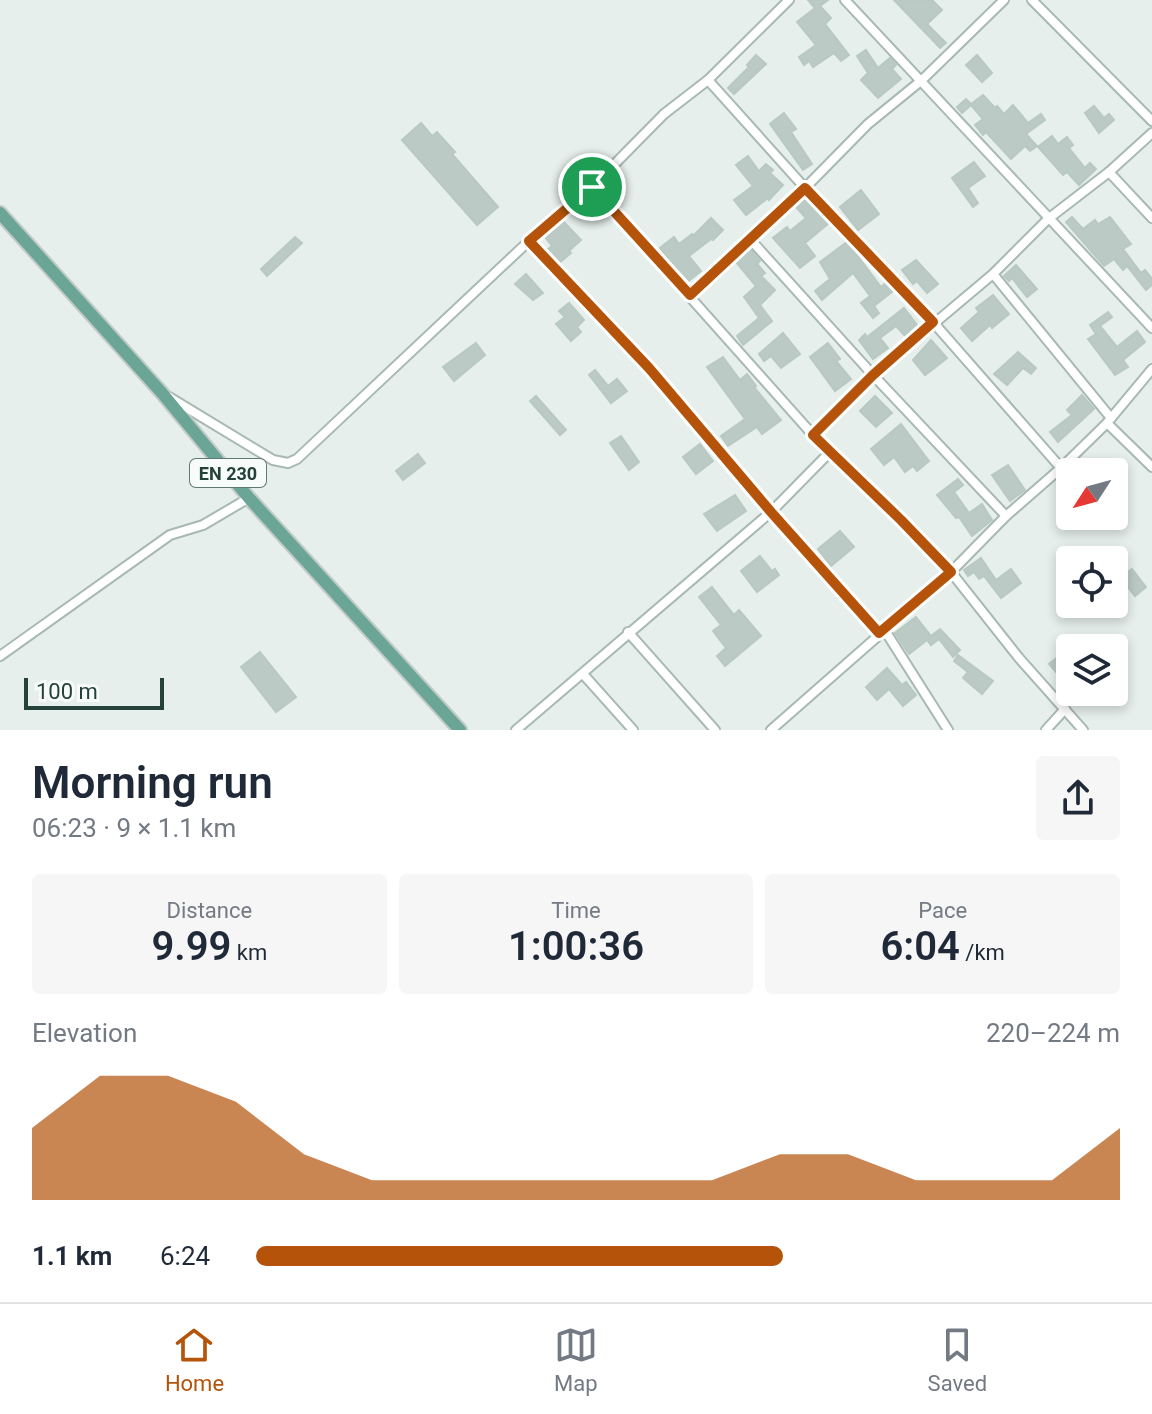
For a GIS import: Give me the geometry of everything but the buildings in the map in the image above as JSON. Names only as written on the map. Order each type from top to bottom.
[{"type":"main road","name":"EN 230","points":[[0,213],[162,393],[249,498],[460,730]]},
{"type":"street","points":[[162,393],[273,460],[288,463],[297,459],[529,241],[592,187],[664,114],[708,80],[789,0]]},
{"type":"street","points":[[845,0],[1152,328]]},
{"type":"street","points":[[690,295],[805,188],[868,124],[922,80],[1004,0]]},
{"type":"street","points":[[1032,0],[1152,121]]},
{"type":"street","points":[[708,80],[805,188],[933,322],[1056,462]]},
{"type":"street","points":[[813,435],[873,375],[993,274],[1048,219],[1109,172],[1152,133]]},
{"type":"street","points":[[1109,172],[1152,218]]},
{"type":"street","points":[[592,187],[829,453],[951,572],[1019,658],[1083,730]]},
{"type":"street","points":[[749,238],[1006,516]]},
{"type":"street","points":[[529,241],[649,368],[771,512],[882,631],[948,730]]},
{"type":"street","points":[[993,274],[1109,420],[1152,467]]},
{"type":"street","points":[[1071,458],[1109,420],[1152,369]]},
{"type":"street","points":[[516,730],[771,512],[829,453]]},
{"type":"street","points":[[771,730],[783,726],[1056,472]]},
{"type":"street","points":[[0,656],[170,535],[203,525],[249,498]]},
{"type":"street","points":[[628,632],[715,730]]},
{"type":"street","points":[[583,674],[633,730]]},
{"type":"street","points":[[1046,730],[1065,709]]},
{"type":"route","points":[[592,187],[690,295],[805,188],[933,322],[873,375],[813,435],[951,572],[879,633],[649,368],[529,241],[592,187]]}]
